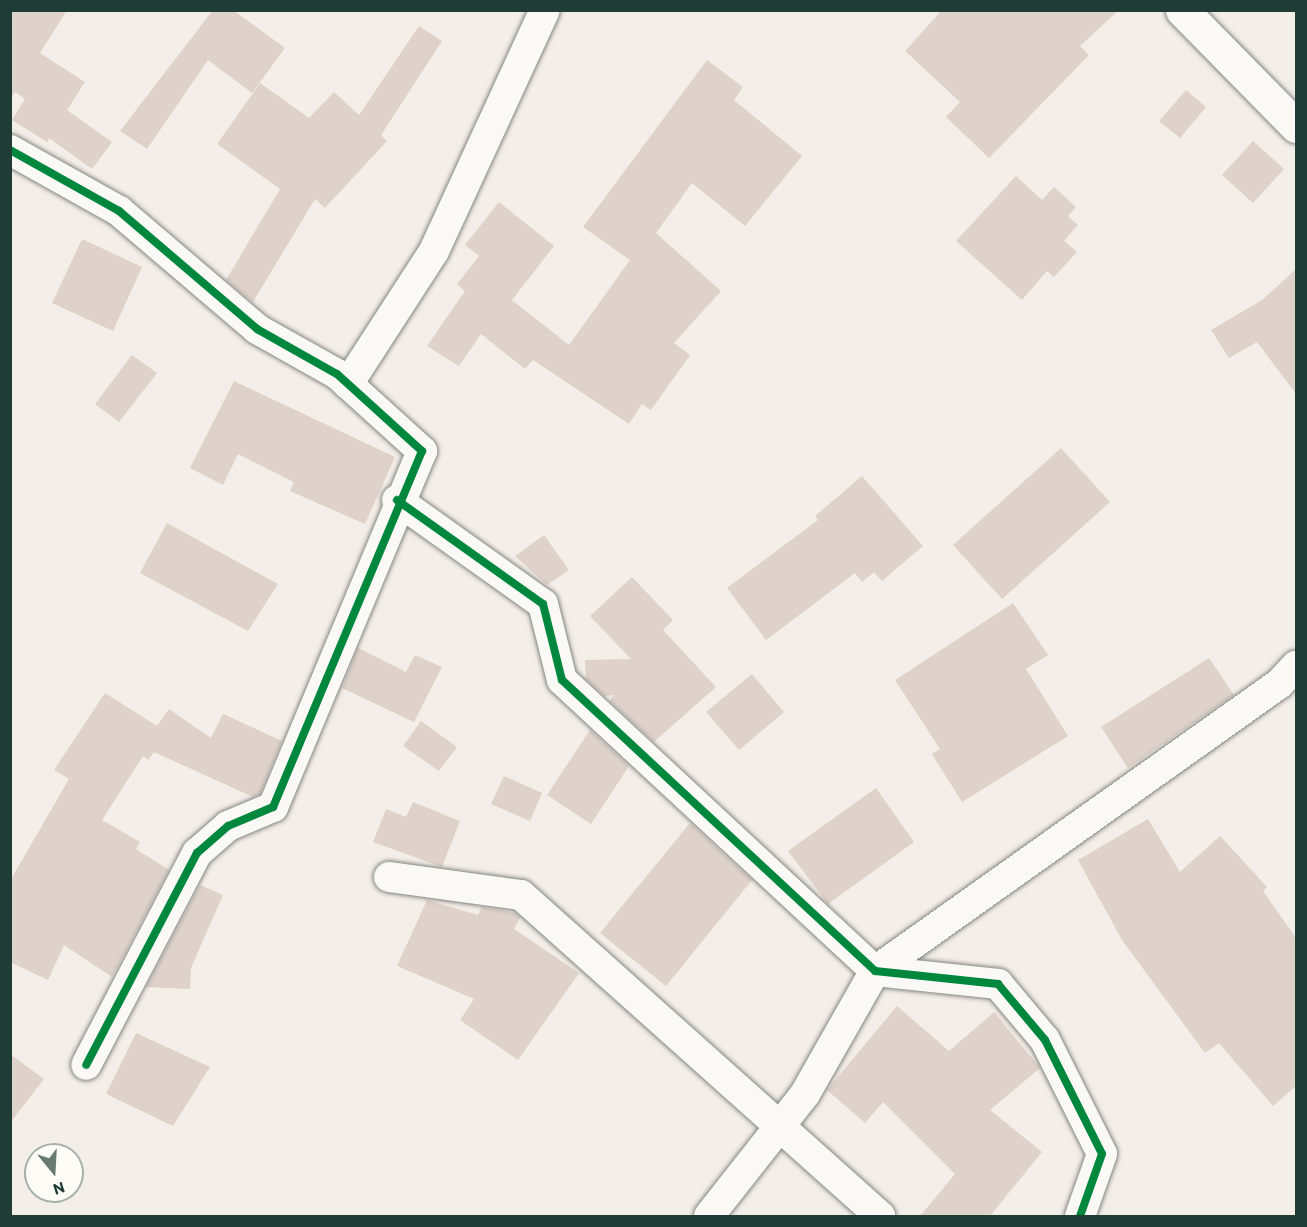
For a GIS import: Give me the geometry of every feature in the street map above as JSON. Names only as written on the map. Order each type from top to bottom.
[{"type":"street","points":[[348,384],[434,251],[545,10]]},
{"type":"street","points":[[1182,10],[1296,126]]},
{"type":"street","points":[[10,150],[119,212],[256,328],[348,384],[422,451],[397,500],[273,807],[228,826],[197,853],[86,1065]]},
{"type":"street","points":[[397,500],[543,604],[562,680],[875,971],[998,984],[1032,1024],[1102,1154],[1080,1216]]},
{"type":"street","points":[[709,1216],[781,1127],[875,971],[1280,684],[1296,666]]},
{"type":"street","points":[[389,877],[521,896],[880,1216]]},
{"type":"building","points":[[10,10],[67,10],[40,53],[85,82],[67,110],[112,142],[92,169],[49,138],[47,142],[12,120],[25,99],[15,92],[10,98]]},
{"type":"building","points":[[213,10],[233,10],[285,48],[252,93],[208,60],[147,149],[120,131]]},
{"type":"building","points":[[942,10],[1119,10],[1080,46],[1089,55],[989,158],[946,117],[960,102],[905,51]]},
{"type":"building","points":[[419,26],[442,41],[381,135],[387,141],[325,208],[315,199],[253,302],[226,280],[280,189],[217,144],[260,83],[309,118],[334,92],[359,115]]},
{"type":"building","points":[[707,60],[743,87],[734,100],[802,156],[745,226],[692,183],[656,233],[721,291],[674,343],[690,355],[651,410],[642,404],[629,424],[533,360],[525,369],[481,334],[459,366],[427,346],[465,291],[457,284],[479,256],[465,245],[499,202],[554,246],[512,300],[569,345],[630,260],[583,227]]},
{"type":"building","points":[[1186,90],[1206,107],[1180,138],[1159,121]]},
{"type":"building","points":[[1253,141],[1284,169],[1253,203],[1222,175]]},
{"type":"building","points":[[1016,176],[1042,200],[1054,187],[1076,207],[1068,216],[1078,225],[1064,241],[1077,252],[1054,277],[1047,271],[1022,300],[956,241]]},
{"type":"building","points":[[82,239],[142,267],[113,331],[52,303]]},
{"type":"building","points":[[1296,269],[1296,394],[1257,342],[1229,358],[1211,330],[1262,300]]},
{"type":"building","points":[[132,355],[157,373],[119,422],[95,404]]},
{"type":"building","points":[[234,381],[395,457],[365,524],[290,491],[294,482],[238,454],[223,485],[190,468]]},
{"type":"building","points":[[1061,448],[1110,502],[1002,599],[953,545]]},
{"type":"building","points":[[862,476],[923,546],[882,581],[874,572],[862,582],[855,573],[766,640],[727,588],[818,520],[815,516]]},
{"type":"building","points":[[167,523],[278,584],[248,631],[140,573]]},
{"type":"building","points":[[544,535],[569,570],[547,585],[515,556]]},
{"type":"building","points":[[632,577],[673,620],[663,630],[716,687],[654,742],[610,701],[613,695],[604,696],[586,679],[585,660],[631,659],[590,616]]},
{"type":"building","points":[[1013,603],[1048,655],[1026,669],[1068,736],[962,802],[932,754],[940,749],[895,680]]},
{"type":"building","points":[[358,648],[406,672],[415,655],[442,667],[414,722],[342,688]]},
{"type":"building","points":[[1209,658],[1234,695],[1128,768],[1101,727]]},
{"type":"building","points":[[752,674],[784,712],[739,750],[706,712]]},
{"type":"building","points":[[105,693],[157,726],[169,709],[211,738],[223,714],[282,741],[260,794],[253,797],[154,752],[148,760],[143,756],[102,820],[140,842],[136,849],[169,870],[112,977],[64,945],[48,980],[10,962],[10,881],[69,779],[54,770]]},
{"type":"building","points":[[421,721],[457,747],[439,771],[403,746]]},
{"type":"building","points":[[590,730],[629,766],[591,824],[547,795]]},
{"type":"building","points":[[504,776],[542,793],[530,821],[491,804]]},
{"type":"building","points":[[876,788],[914,842],[828,904],[788,851]]},
{"type":"building","points":[[413,802],[460,821],[442,867],[373,842],[386,809],[406,817]]},
{"type":"building","points":[[1148,819],[1180,872],[1220,836],[1267,887],[1263,891],[1296,938],[1296,1086],[1273,1106],[1219,1043],[1205,1053],[1122,940],[1078,860]]},
{"type":"building","points":[[690,823],[752,880],[666,986],[600,933]]},
{"type":"building","points":[[200,885],[223,895],[191,968],[190,989],[146,987]]},
{"type":"building","points":[[427,900],[478,915],[482,907],[515,913],[520,917],[514,929],[579,973],[518,1060],[460,1020],[474,999],[397,966]]},
{"type":"building","points":[[897,1006],[949,1051],[994,1012],[1040,1068],[990,1110],[1042,1152],[990,1216],[920,1216],[955,1174],[883,1102],[865,1123],[827,1090]]},
{"type":"building","points":[[136,1033],[210,1067],[173,1126],[106,1094]]},
{"type":"building","points":[[10,1054],[44,1079],[10,1123]]},
{"type":"cycle path","points":[[10,150],[119,211],[257,329],[337,374],[422,451],[273,807],[228,826],[197,853],[86,1065]]},
{"type":"cycle path","points":[[397,500],[543,604],[562,680],[875,971],[998,984],[1045,1040],[1102,1154],[1080,1216]]}]
